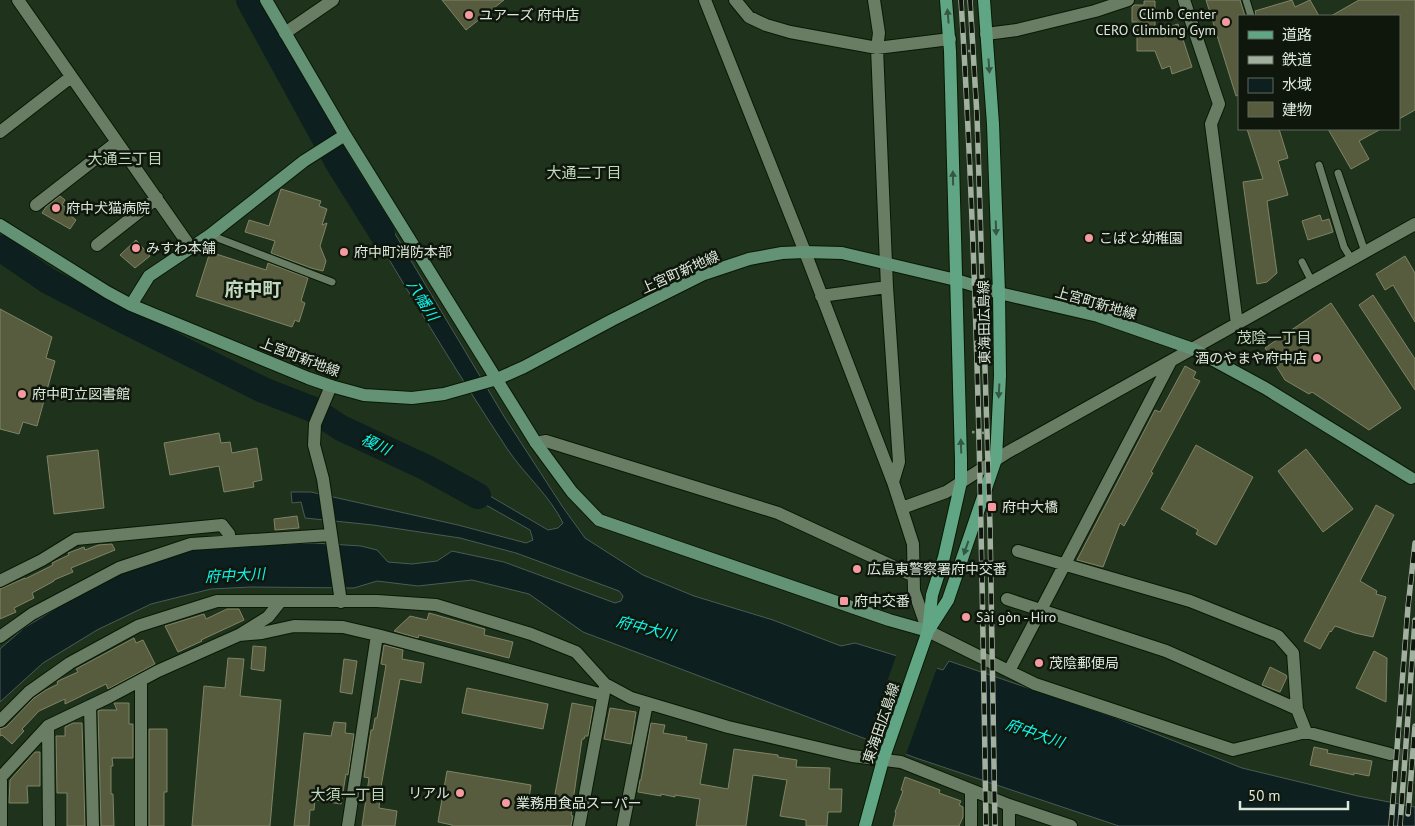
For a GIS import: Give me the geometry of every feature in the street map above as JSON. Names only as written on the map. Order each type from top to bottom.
[{"type":"main road","points":[[266,0],[432,278],[491,381],[572,492],[600,520],[880,616],[928,630]]},
{"type":"main road","name":"東海田広島線","points":[[864,826],[885,755],[928,630],[932,595],[944,557],[961,482],[962,460],[950,39],[946,0]]},
{"type":"main road","name":"東海田広島線","points":[[928,630],[948,600],[996,459],[1000,376],[999,292],[993,124],[984,0]]},
{"type":"main road","points":[[131,304],[149,276],[210,235],[304,161],[345,135]]},
{"type":"main road","name":"上宮町新地線","points":[[0,225],[107,292],[131,304],[331,386],[364,395],[412,398],[444,394],[491,381],[524,367],[704,274],[749,259],[782,253],[842,254],[956,280],[1098,316],[1193,349],[1265,388],[1411,478]]},
{"type":"street","points":[[18,0],[191,248]]},
{"type":"street","points":[[285,33],[333,0]]},
{"type":"street","points":[[705,0],[894,482],[913,544],[914,591],[928,630],[1035,684],[1233,750],[1306,732],[1390,754]]},
{"type":"street","points":[[735,0],[749,17],[766,26],[877,48],[950,39]]},
{"type":"street","points":[[874,0],[879,32],[877,48],[887,287],[899,462],[894,482]]},
{"type":"street","points":[[986,34],[1018,30],[1095,11],[1128,0]]},
{"type":"street","points":[[1184,0],[1219,104],[1211,124],[1237,324]]},
{"type":"street","points":[[0,132],[71,77]]},
{"type":"street","points":[[36,205],[117,142]]},
{"type":"street","points":[[97,245],[157,198]]},
{"type":"street","points":[[902,508],[946,492],[996,459],[1415,224]]},
{"type":"street","points":[[821,296],[887,287]]},
{"type":"street","points":[[1009,671],[1171,362]]},
{"type":"street","points":[[331,386],[315,424],[314,445],[323,479],[340,597]]},
{"type":"street","points":[[536,443],[546,440],[778,513],[914,576]]},
{"type":"street","points":[[0,581],[42,560],[76,539],[222,525],[229,534],[230,541]]},
{"type":"street","points":[[0,637],[32,614],[119,568],[191,544],[331,538]]},
{"type":"street","points":[[1018,551],[1190,601],[1278,636],[1293,653],[1297,709],[1306,732]]},
{"type":"street","points":[[0,721],[29,692],[70,663],[138,626],[217,601],[280,602],[340,597],[436,605],[532,634],[576,652],[604,690],[579,826]]},
{"type":"street","points":[[1007,599],[1166,652],[1297,709]]},
{"type":"street","points":[[1,826],[1,777],[48,726],[158,671],[239,635],[268,617],[280,602]]},
{"type":"street","points":[[239,635],[262,633],[294,626],[343,627],[604,690],[728,727],[852,756],[885,755],[1009,805],[1071,826]]},
{"type":"street","points":[[348,826],[377,635]]},
{"type":"street","points":[[141,680],[141,826]]},
{"type":"street","points":[[623,826],[647,702]]},
{"type":"street","points":[[90,706],[93,826]]},
{"type":"street","points":[[48,726],[49,826]]},
{"type":"street","points":[[971,790],[971,826]]},
{"type":"street","points":[[1009,805],[1009,826]]},
{"type":"lane","points":[[1246,0],[1251,15]]},
{"type":"lane","points":[[1319,165],[1344,246],[1352,260]]},
{"type":"lane","points":[[1338,174],[1366,252]]},
{"type":"lane","points":[[210,235],[332,282]]},
{"type":"lane","points":[[1302,262],[1312,282]]},
{"type":"path","points":[[956,51],[981,51]]},
{"type":"path","points":[[968,431],[990,434]]},
{"type":"water","name":"府中大川","points":[[373,197],[505,418],[562,506],[585,538],[643,575],[694,596],[773,620],[841,646],[855,643],[943,670],[949,661],[1116,718],[1242,768],[1358,796],[1415,807],[1415,826],[1119,826],[916,758],[583,632],[529,594],[472,580],[418,586],[377,581],[354,588],[251,587],[211,589],[151,604],[97,630],[43,663],[0,702],[0,649],[24,628],[91,587],[135,566],[194,547],[314,543],[361,546],[377,550],[388,562],[412,564],[437,561],[452,551],[504,562],[615,603],[621,601],[623,596],[619,591],[516,553],[460,538],[373,525],[305,518],[301,502],[292,503],[291,492],[311,492],[458,525],[526,543],[533,540],[530,530],[447,483],[449,472],[548,530],[558,528],[563,523],[558,513],[508,450],[488,420],[357,206]]},
{"type":"pier","points":[[897,653],[938,665],[905,757],[866,742]]},
{"type":"building","name":"ユアーズ 府中店","points":[[442,0],[504,0],[466,30]]},
{"type":"building","points":[[1206,0],[1240,0],[1245,15],[1238,15],[1238,95],[1236,96]]},
{"type":"building","points":[[1292,0],[1295,7],[1310,0],[1318,15],[1256,15],[1255,11]]},
{"type":"building","points":[[1359,0],[1415,0],[1415,110],[1400,118],[1400,15],[1333,15]]},
{"type":"building","points":[[1144,1],[1155,1],[1155,31],[1178,24],[1192,67],[1172,74],[1170,66],[1162,69],[1155,51],[1137,51],[1137,22],[1132,22],[1132,7],[1134,5],[1144,5]]},
{"type":"building","points":[[1247,130],[1279,130],[1288,158],[1278,161],[1288,195],[1267,201],[1277,273],[1267,282],[1257,284],[1243,182],[1263,179]]},
{"type":"building","points":[[1329,130],[1379,130],[1359,141],[1369,159],[1351,169]]},
{"type":"building","points":[[281,189],[321,201],[319,206],[327,209],[322,225],[327,223],[320,246],[326,261],[323,271],[271,253],[275,241],[245,232],[249,220],[269,226]]},
{"type":"building","name":"府中犬猫病院","points":[[60,196],[65,200],[62,205],[73,212],[71,216],[76,220],[70,229],[42,213],[46,207]]},
{"type":"building","points":[[1320,215],[1322,221],[1329,219],[1333,232],[1308,240],[1302,221]]},
{"type":"building","name":"みすわ本舗","points":[[136,240],[150,256],[135,268],[120,255]]},
{"type":"building","points":[[210,252],[266,270],[268,263],[308,278],[301,301],[305,303],[299,322],[295,320],[292,327],[196,296]]},
{"type":"building","points":[[1405,256],[1415,273],[1415,322],[1393,285],[1385,290],[1376,274]]},
{"type":"building","points":[[1373,295],[1415,359],[1415,390],[1359,305]]},
{"type":"building","points":[[1331,303],[1401,408],[1369,430],[1312,392],[1309,394],[1285,380],[1265,348]]},
{"type":"building","points":[[0,309],[52,337],[46,358],[55,361],[37,426],[23,422],[19,434],[0,429]]},
{"type":"building","points":[[1185,366],[1196,372],[1193,378],[1200,381],[1124,526],[1120,523],[1103,567],[1077,560],[1155,410],[1160,412]]},
{"type":"building","points":[[219,433],[221,443],[230,442],[232,453],[257,448],[262,480],[253,482],[254,487],[224,492],[219,466],[170,475],[164,443]]},
{"type":"building","points":[[1196,445],[1253,477],[1216,545],[1196,534],[1198,530],[1161,509]]},
{"type":"building","points":[[1306,449],[1353,509],[1323,532],[1278,471]]},
{"type":"building","points":[[98,450],[104,508],[54,514],[47,456]]},
{"type":"building","points":[[1376,505],[1394,515],[1360,581],[1377,591],[1376,594],[1386,597],[1373,637],[1335,626],[1320,649],[1304,641]]},
{"type":"building","points":[[297,516],[299,528],[275,530],[274,519]]},
{"type":"building","points":[[112,544],[115,550],[71,568],[73,572],[54,580],[32,593],[34,598],[14,608],[16,612],[0,619],[0,589],[53,565],[52,563],[69,555],[68,553],[84,547],[85,550],[98,545]]},
{"type":"building","points":[[227,609],[239,609],[244,620],[178,652],[165,626],[204,614],[206,619]]},
{"type":"building","points":[[429,613],[485,629],[484,635],[513,642],[509,658],[419,635],[418,638],[394,631],[410,616],[427,620]]},
{"type":"building","points":[[134,638],[136,643],[143,640],[155,664],[108,689],[106,684],[65,704],[65,699],[39,711],[22,729],[24,731],[12,744],[2,735],[0,736],[0,729],[6,727],[34,698],[58,684],[58,681],[78,672],[76,669]]},
{"type":"building","points":[[384,645],[403,650],[402,659],[424,663],[421,683],[400,679],[379,808],[397,811],[395,826],[362,826],[369,778],[364,777],[371,730],[373,730],[375,718],[377,718],[386,665],[381,664]]},
{"type":"building","points":[[253,646],[266,647],[264,671],[251,669]]},
{"type":"building","points":[[1374,651],[1387,658],[1386,702],[1356,688]]},
{"type":"building","points":[[228,658],[244,659],[240,696],[281,700],[270,826],[192,826],[204,686],[225,688]]},
{"type":"building","points":[[344,659],[357,661],[352,694],[340,692]]},
{"type":"building","points":[[1270,667],[1287,677],[1280,692],[1262,685]]},
{"type":"building","points":[[467,688],[548,704],[543,729],[462,713]]},
{"type":"building","points":[[114,703],[129,703],[129,724],[133,724],[133,758],[112,758],[111,794],[113,794],[114,826],[101,826],[98,711],[117,710]]},
{"type":"building","points":[[572,703],[593,707],[588,736],[582,739],[571,826],[452,826],[438,822],[447,771],[531,785],[528,805],[552,810]]},
{"type":"building","points":[[610,708],[636,712],[631,744],[604,739]]},
{"type":"building","points":[[334,722],[346,723],[345,733],[354,734],[348,775],[346,774],[341,804],[315,800],[314,810],[310,810],[309,826],[294,826],[304,733],[331,736]]},
{"type":"building","points":[[73,723],[82,723],[85,826],[67,826],[67,793],[57,793],[56,736],[65,736],[65,727]]},
{"type":"building","points":[[651,723],[665,725],[663,733],[687,737],[686,740],[707,744],[700,784],[728,789],[734,749],[778,755],[778,757],[797,760],[796,767],[830,768],[829,789],[842,789],[841,812],[828,812],[827,826],[806,826],[806,820],[780,816],[787,780],[753,775],[746,826],[696,826],[700,799],[638,792]]},
{"type":"building","points":[[149,729],[167,729],[167,792],[164,792],[164,826],[149,826]]},
{"type":"building","points":[[1314,747],[1328,750],[1327,753],[1372,761],[1369,776],[1354,773],[1354,775],[1310,765]]},
{"type":"building","points":[[35,752],[40,752],[40,786],[27,786],[28,803],[9,803],[10,780]]},
{"type":"building","points":[[905,777],[940,790],[939,793],[961,801],[959,805],[963,807],[963,817],[959,826],[893,826]]},
{"type":"waterway","name":"八幡川","points":[[249,0],[337,161],[382,233]]},
{"type":"waterway","name":"榎川","points":[[0,248],[48,281],[125,321],[263,390],[312,409],[341,428],[427,468],[478,496]]},
{"type":"tunnel","points":[[1390,754],[1415,755]]},
{"type":"railway","points":[[961,0],[972,206],[981,516],[986,826]]},
{"type":"railway","points":[[970,0],[977,116],[990,527],[995,826]]},
{"type":"railway","points":[[1391,826],[1408,607],[1415,543]]},
{"type":"railway","points":[[1400,826],[1415,620]]},
{"type":"railway","points":[[1408,814],[1415,726]]},
{"type":"place","name":"ユアーズ 府中店","points":[[469,15]]},
{"type":"place","name":"Climb Center CERO Climbing Gym","points":[[1226,22]]},
{"type":"place","name":"府中犬猫病院","points":[[56,208]]},
{"type":"place","name":"こばと幼稚園","points":[[1089,238]]},
{"type":"place","name":"みすわ本舗","points":[[136,248]]},
{"type":"place","name":"府中町消防本部","points":[[344,252]]},
{"type":"place","name":"酒のやまや府中店","points":[[1317,358]]},
{"type":"place","name":"府中町立図書館","points":[[22,394]]},
{"type":"place","name":"府中大橋","points":[[992,507]]},
{"type":"place","name":"広島東警察署府中交番","points":[[857,569]]},
{"type":"place","name":"府中交番","points":[[844,601]]},
{"type":"place","name":"Sài gòn - Hiro","points":[[966,617]]},
{"type":"place","name":"茂陰郵便局","points":[[1039,663]]},
{"type":"place","name":"リアル","points":[[460,793]]},
{"type":"place","name":"業務用食品スーパー","points":[[506,803]]},
{"type":"district","name":"大通三丁目","points":[[125,158]]},
{"type":"district","name":"大通二丁目","points":[[584,172]]},
{"type":"district","name":"府中町","points":[[253,289]]},
{"type":"district","name":"茂陰一丁目","points":[[1274,337]]},
{"type":"district","name":"大須一丁目","points":[[348,794]]}]
